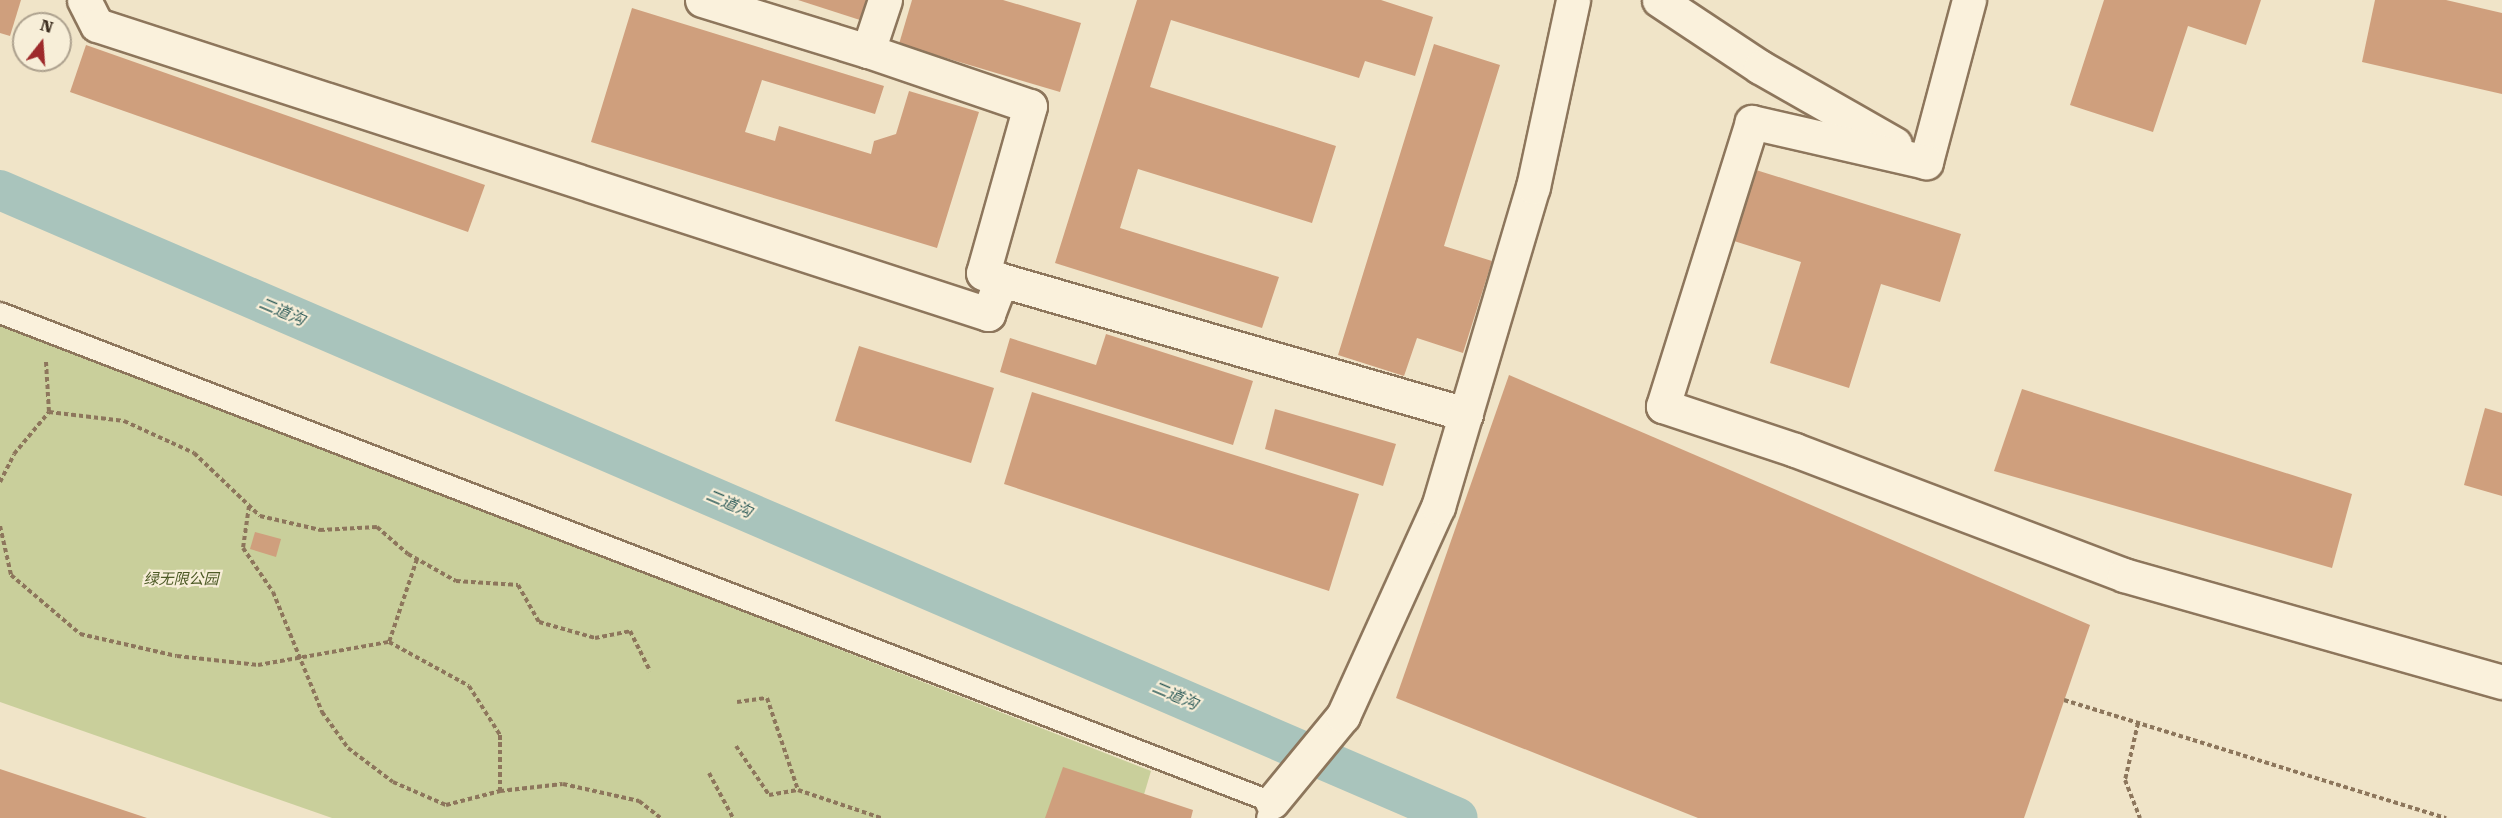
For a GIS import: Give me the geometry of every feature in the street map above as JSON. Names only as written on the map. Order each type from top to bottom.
[{"type":"street","points":[[84,0],[97,24],[988,314],[1001,280]]},
{"type":"street","points":[[702,0],[868,51],[1030,106],[983,273],[1466,414]]},
{"type":"street","points":[[868,51],[885,0]]},
{"type":"street","points":[[1271,806],[1343,716],[1438,507],[1533,187],[1573,0]]},
{"type":"street","points":[[1659,0],[1760,67],[1926,162]]},
{"type":"street","points":[[1926,162],[1969,0]]},
{"type":"street","points":[[1926,162],[1752,122],[1663,406],[1795,450],[2124,575],[2502,682]]},
{"type":"lane","points":[[0,312],[1271,806]]},
{"type":"path","points":[[0,483],[14,454],[50,412],[44,329]]},
{"type":"path","points":[[50,412],[124,421],[194,453],[260,516],[320,530],[377,527],[417,560],[456,581],[518,585],[539,622],[595,638],[630,631],[650,671]]},
{"type":"path","points":[[249,505],[243,548],[273,592],[302,657],[322,712],[348,748],[393,782],[446,805],[500,791],[563,784],[639,801],[661,818]]},
{"type":"path","points":[[0,526],[11,575],[80,634],[177,656],[258,665],[389,642],[469,686],[500,735],[500,791]]},
{"type":"path","points":[[389,642],[417,560]]},
{"type":"path","points":[[737,702],[767,698],[798,790]]},
{"type":"path","points":[[2064,700],[2446,818]]},
{"type":"path","points":[[2138,723],[2125,780],[2140,818]]},
{"type":"path","points":[[736,747],[769,795],[798,790],[881,818]]},
{"type":"path","points":[[710,773],[733,818]]},
{"type":"green space","name":"绿无限公园","points":[[0,322],[1151,771],[1137,818],[332,818],[0,702]]},
{"type":"building","points":[[0,0],[21,0],[17,12],[12,12],[10,36],[0,33]]},
{"type":"building","points":[[798,0],[866,0],[860,20]]},
{"type":"building","points":[[912,0],[1003,0],[1081,23],[1060,92],[899,44]]},
{"type":"building","points":[[1137,0],[1381,0],[1433,17],[1415,76],[1365,61],[1359,78],[1171,20],[1150,87],[1336,146],[1312,223],[1138,169],[1120,228],[1279,277],[1262,328],[1055,263]]},
{"type":"building","points":[[2104,0],[2261,0],[2246,45],[2188,26],[2153,132],[2070,105]]},
{"type":"building","points":[[2375,0],[2446,0],[2502,13],[2502,94],[2362,62]]},
{"type":"building","points":[[632,8],[884,86],[875,114],[762,80],[745,132],[775,141],[779,126],[871,154],[874,141],[896,134],[909,91],[979,112],[937,248],[591,142]]},
{"type":"building","points":[[1434,44],[1500,65],[1444,246],[1492,261],[1463,353],[1417,338],[1404,376],[1338,355]]},
{"type":"building","points":[[86,45],[485,185],[468,232],[70,92]]},
{"type":"building","points":[[1756,170],[1961,234],[1940,302],[1881,284],[1849,388],[1770,363],[1801,262],[1734,241]]},
{"type":"building","points":[[1106,334],[1253,381],[1233,445],[1000,372],[1010,338],[1096,365]]},
{"type":"building","points":[[859,346],[994,388],[971,463],[835,421]]},
{"type":"building","points":[[1509,375],[2090,625],[2024,818],[1698,818],[1396,698]]},
{"type":"building","points":[[2022,389],[2352,494],[2332,568],[1994,471]]},
{"type":"building","points":[[1032,392],[1359,494],[1329,591],[1004,484]]},
{"type":"building","points":[[2485,408],[2502,413],[2502,496],[2464,485]]},
{"type":"building","points":[[1275,409],[1396,444],[1383,486],[1265,449]]},
{"type":"building","points":[[255,532],[281,539],[276,557],[250,549]]},
{"type":"building","points":[[1063,767],[1193,810],[1191,818],[1045,818]]},
{"type":"building","points":[[0,769],[147,818],[0,818]]},
{"type":"waterway","name":"二道沟","points":[[0,190],[1458,818]]}]
